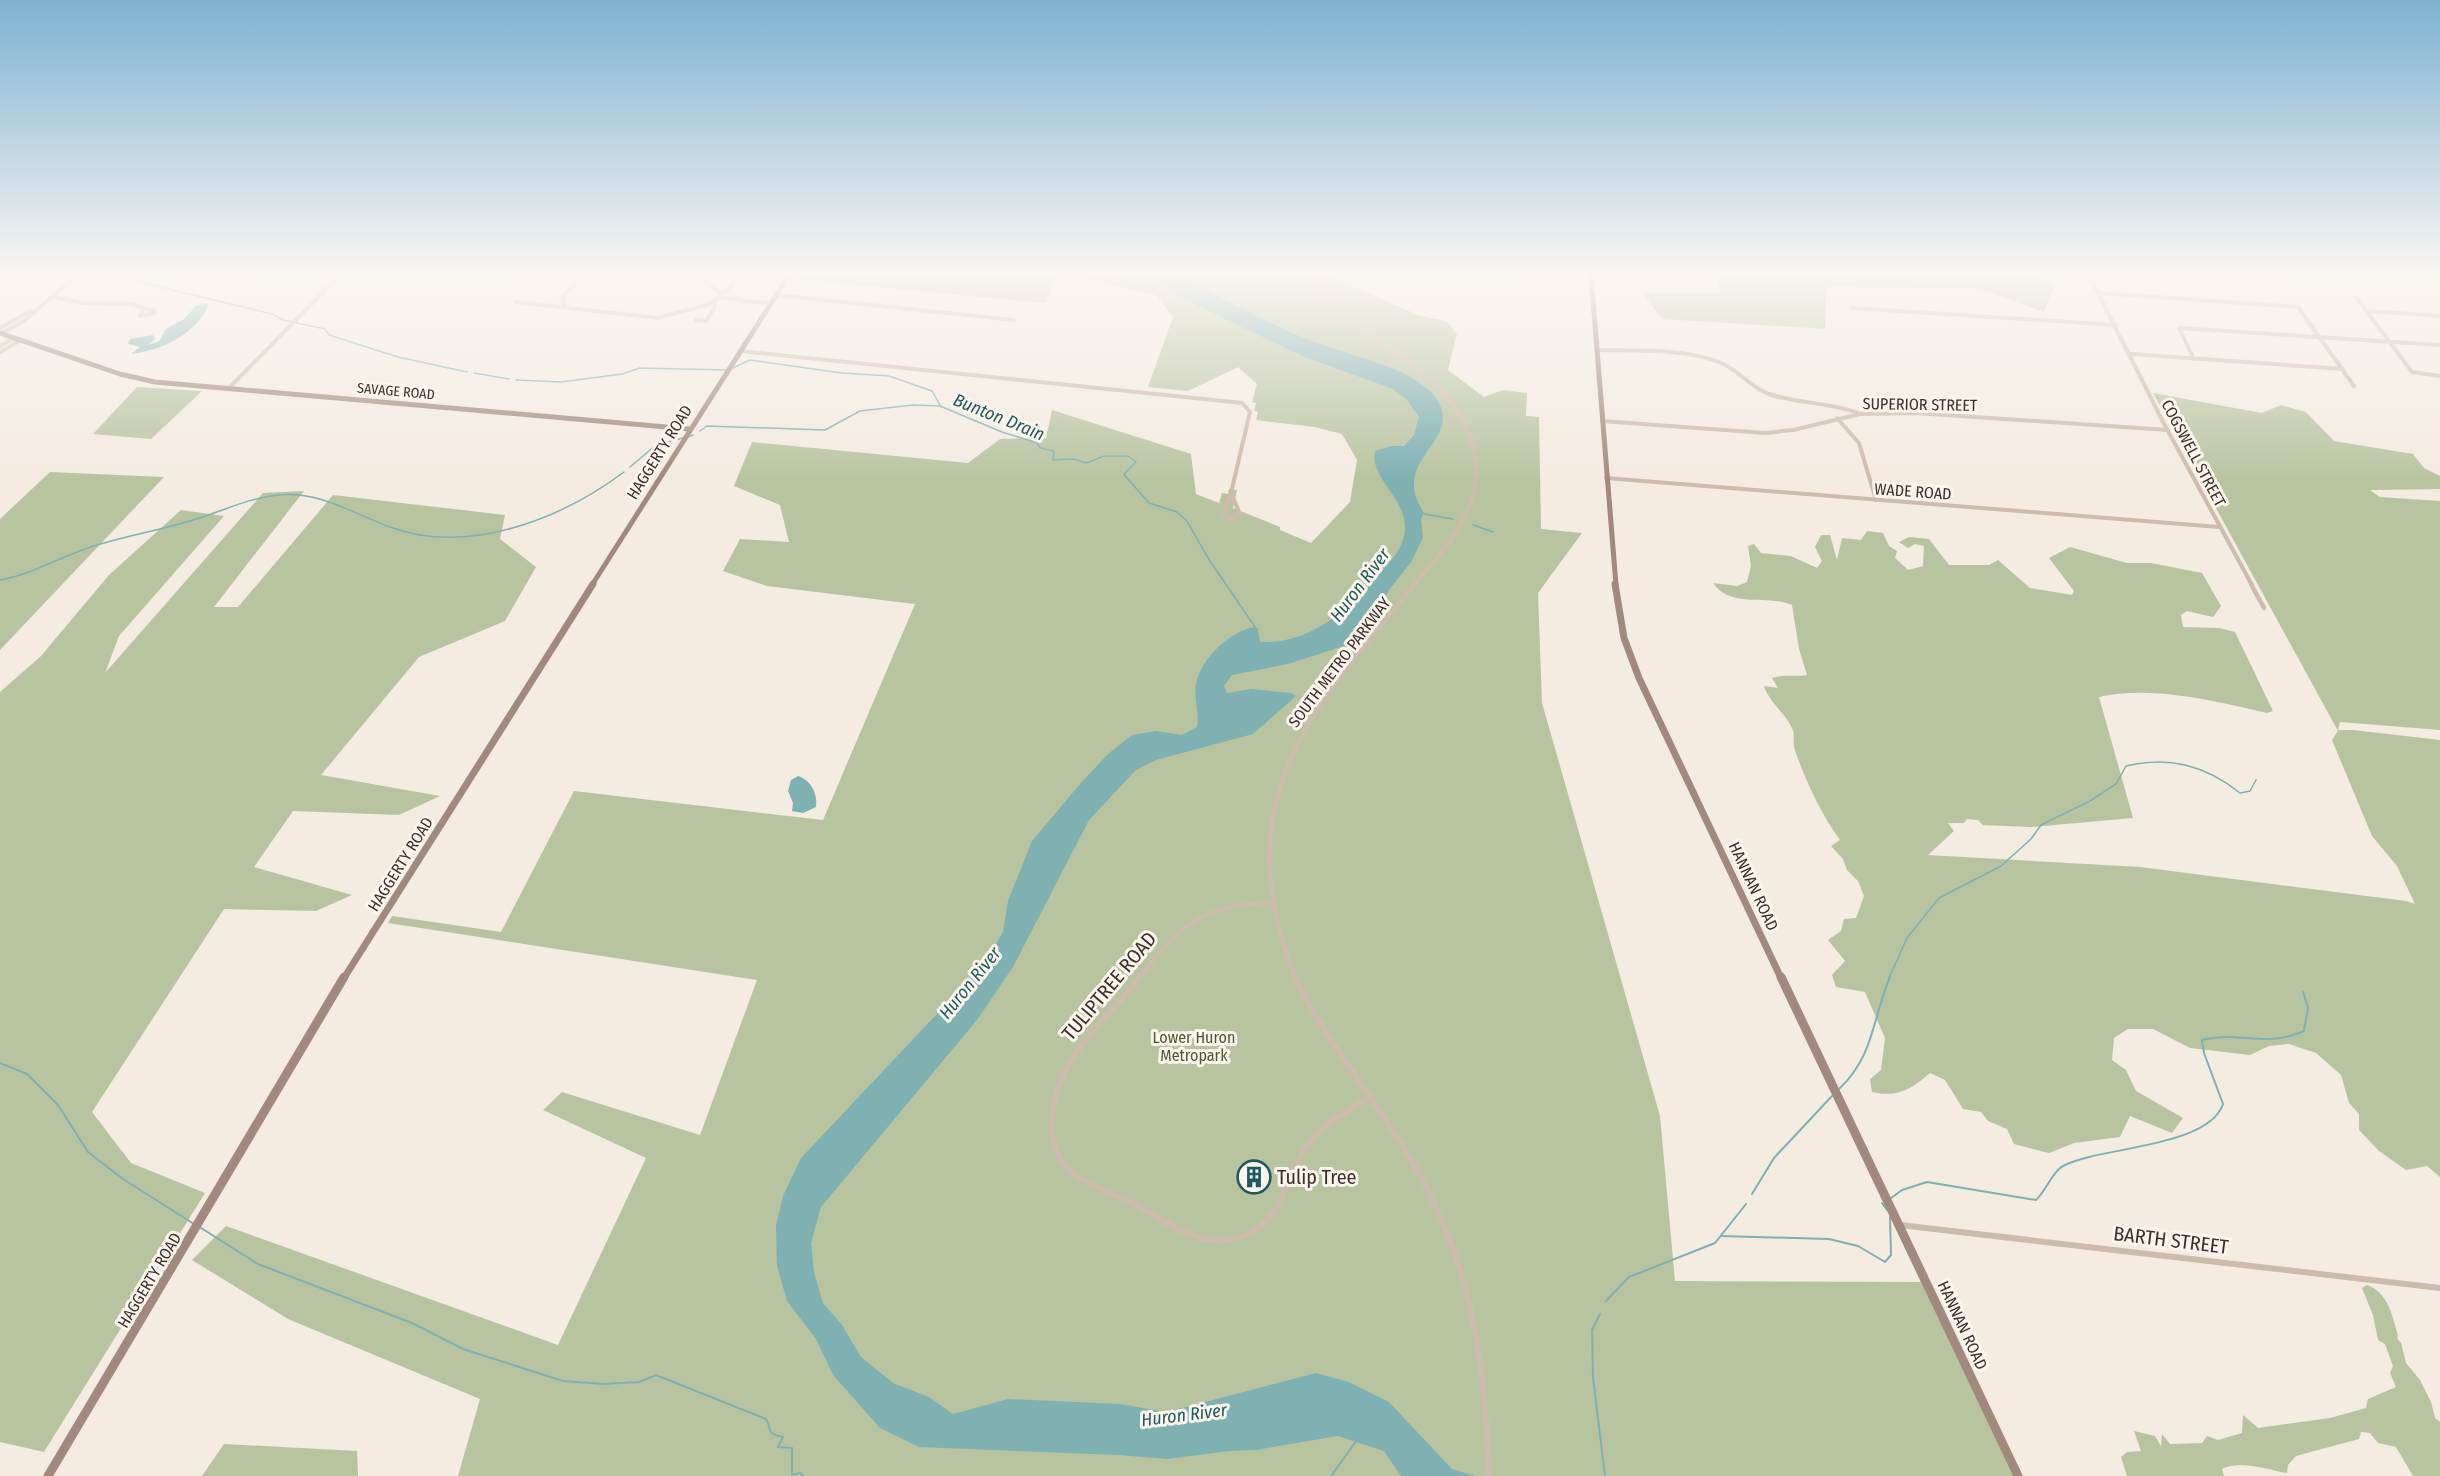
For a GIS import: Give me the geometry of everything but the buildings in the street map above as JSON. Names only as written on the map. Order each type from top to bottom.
[{"type":"street","points":[[0,351],[14,344]]},
{"type":"street","name":"SAVAGE ROAD","points":[[34,344],[141,380],[689,429]]},
{"type":"street","points":[[228,389],[272,344]]},
{"type":"street","name":"HAGGERTY ROAD","points":[[48,1476],[351,966],[745,344]]},
{"type":"street","name":"SOUTH METRO PARKWAY","points":[[1384,344],[1419,368],[1445,392],[1468,428],[1475,453],[1476,477],[1469,508],[1458,530],[1318,707],[1294,747],[1279,786],[1271,830],[1270,876],[1273,902],[1286,954],[1302,994],[1330,1044],[1415,1166],[1438,1208],[1456,1249],[1480,1338],[1486,1378],[1489,1476]]},
{"type":"street","name":"HANNAN ROAD","points":[[1595,344],[1615,593],[1621,630],[1632,661],[2018,1476]]},
{"type":"street","points":[[1599,344],[1611,350]]},
{"type":"street","name":"COGSWELL STREET","points":[[2126,344],[2168,430],[2264,608]]},
{"type":"street","points":[[2187,344],[2194,359]]},
{"type":"street","points":[[2326,344],[2354,386]]},
{"type":"street","points":[[2391,344],[2414,373],[2440,376]]},
{"type":"street","points":[[2421,344],[2440,345]]},
{"type":"street","points":[[1596,350],[1715,360],[1733,370],[1756,389],[1770,395],[1838,405],[1860,414]]},
{"type":"street","points":[[740,351],[1242,404],[1248,407],[1250,412],[1231,494],[1224,514],[1227,518],[1235,518],[1240,514],[1231,494]]},
{"type":"street","points":[[2131,354],[2343,369]]},
{"type":"street","name":"SUPERIOR STREET","points":[[1602,422],[1765,433],[1793,430],[1860,414],[1918,413],[2168,430]]},
{"type":"street","points":[[1837,418],[1859,443],[1876,500]]},
{"type":"street","name":"WADE ROAD","points":[[1606,478],[2219,527]]},
{"type":"street","name":"TULIPTREE ROAD","points":[[1273,902],[1229,907],[1204,915],[1183,927],[1162,947],[1070,1059],[1060,1081],[1053,1112],[1056,1152],[1070,1171],[1086,1183],[1132,1202],[1181,1233],[1210,1242],[1233,1239],[1254,1231],[1270,1215],[1302,1152],[1315,1134],[1368,1099]]},
{"type":"street","name":"BARTH STREET","points":[[1898,1224],[2440,1288]]},
{"type":"green space","name":"Lower Huron Metropark","points":[[1163,344],[1455,344],[1448,370],[1484,397],[1503,390],[1527,393],[1526,416],[1539,417],[1541,529],[1582,533],[1538,593],[1542,703],[1660,1116],[1675,1281],[1921,1282],[2013,1476],[458,1476],[480,1399],[288,1319],[192,1260],[226,1226],[558,1345],[646,1158],[543,1110],[562,1092],[700,1135],[757,980],[388,923],[392,916],[501,932],[574,791],[823,820],[915,604],[767,586],[723,571],[740,539],[789,542],[780,505],[734,486],[752,442],[968,463],[1000,439],[1046,438],[1052,410],[1191,454],[1196,494],[1219,503],[1222,493],[1228,494],[1229,489],[1237,490],[1233,508],[1280,527],[1280,530],[1311,543],[1350,502],[1357,460],[1342,434],[1315,427],[1256,420],[1258,412],[1254,411],[1256,403],[1252,402],[1257,384],[1238,367],[1188,391],[1148,387]]},
{"type":"green space","points":[[137,387],[202,391],[151,439],[93,434]]},
{"type":"green space","points":[[2153,393],[2262,413],[2281,405],[2306,412],[2334,441],[2413,454],[2424,468],[2440,476],[2440,489],[2370,490],[2380,497],[2440,501],[2440,730],[2340,722],[2338,730],[2440,740],[2440,1177],[2427,1166],[2406,1170],[2379,1151],[2359,1130],[2359,1114],[2349,1103],[2341,1075],[2316,1053],[2289,1044],[2269,1046],[2250,1055],[2190,1048],[2153,1029],[2128,1029],[2114,1038],[2112,1060],[2126,1070],[2136,1091],[2183,1118],[2172,1133],[2130,1116],[2120,1137],[2074,1143],[2049,1153],[2014,1144],[2007,1129],[1988,1121],[1981,1112],[1963,1109],[1945,1080],[1930,1073],[1904,1091],[1889,1094],[1872,1092],[1870,1079],[1881,1070],[1885,1038],[1865,992],[1836,987],[1832,975],[1845,961],[1828,940],[1841,931],[1844,919],[1856,918],[1864,896],[1858,881],[1847,870],[1843,859],[1831,846],[1840,840],[1826,819],[1808,783],[1794,747],[1792,728],[1769,697],[1764,686],[1778,688],[1772,678],[1807,675],[1799,649],[1792,605],[1729,596],[1713,583],[1737,586],[1747,582],[1751,566],[1748,546],[1754,544],[1761,553],[1791,556],[1817,568],[1822,561],[1815,547],[1821,535],[1830,535],[1837,560],[1842,538],[1861,540],[1867,531],[1883,533],[1889,546],[1897,551],[1895,558],[1908,570],[1923,566],[1924,546],[1915,544],[1908,548],[1899,542],[1909,537],[1929,539],[1949,565],[1989,565],[1998,560],[2030,588],[2072,595],[2074,591],[2049,558],[2070,547],[2127,563],[2151,563],[2202,573],[2221,606],[2213,617],[2187,611],[2181,615],[2183,627],[2219,628],[2235,632],[2273,711],[2267,713],[2183,696],[2161,694],[2119,694],[2099,697],[2133,818],[2031,827],[1983,825],[1978,820],[1967,819],[1964,823],[1948,823],[1954,831],[1928,855],[2140,867],[2415,904],[2397,866],[2372,836],[2332,740],[2338,731]]},
{"type":"green space","points":[[50,472],[164,477],[0,650],[0,519]]},
{"type":"green space","points":[[304,491],[214,607],[238,607],[333,495],[505,515],[500,539],[536,567],[505,621],[419,657],[321,775],[440,796],[399,815],[293,811],[254,867],[352,895],[316,911],[224,909],[92,1112],[131,1163],[205,1193],[44,1452],[0,1442],[0,692],[41,656],[109,575],[181,510],[224,516],[119,636],[105,673],[263,493]]},
{"type":"green space","points":[[2367,1285],[2374,1288],[2385,1299],[2392,1313],[2397,1338],[2401,1343],[2406,1363],[2420,1380],[2431,1402],[2435,1418],[2440,1422],[2440,1476],[2413,1476],[2396,1447],[2378,1443],[2370,1433],[2361,1432],[2359,1439],[2296,1456],[2288,1465],[2287,1473],[2237,1465],[2222,1469],[2224,1476],[2127,1476],[2121,1457],[2127,1452],[2141,1451],[2134,1431],[2155,1436],[2161,1446],[2162,1434],[2170,1444],[2202,1443],[2207,1436],[2218,1440],[2242,1433],[2243,1415],[2258,1428],[2330,1418],[2366,1408],[2368,1399],[2396,1387],[2390,1373],[2393,1366],[2385,1344],[2378,1340],[2373,1315],[2362,1288]]},
{"type":"green space","points":[[224,1444],[357,1451],[358,1476],[202,1476]]},
{"type":"water","points":[[128,344],[149,344],[168,344],[131,354],[140,347]]},
{"type":"water","name":"Huron River","points":[[1277,344],[1320,344],[1388,367],[1412,378],[1438,401],[1443,416],[1441,429],[1419,465],[1414,479],[1415,494],[1424,513],[1421,519],[1423,538],[1411,562],[1389,590],[1374,622],[1356,642],[1288,664],[1232,675],[1224,686],[1227,693],[1251,689],[1291,693],[1296,696],[1253,734],[1156,760],[1136,770],[1089,820],[1013,967],[977,1020],[821,1207],[811,1243],[814,1272],[823,1303],[842,1325],[861,1357],[893,1383],[929,1397],[953,1414],[1008,1399],[1119,1404],[1167,1412],[1316,1373],[1349,1382],[1389,1402],[1452,1469],[1475,1476],[1401,1476],[1384,1451],[1338,1436],[1256,1450],[1167,1459],[919,1447],[880,1428],[833,1375],[816,1339],[787,1301],[777,1266],[776,1226],[783,1196],[801,1158],[985,963],[1003,932],[1008,901],[1032,841],[1108,754],[1132,735],[1156,731],[1182,735],[1197,727],[1195,691],[1200,671],[1212,654],[1228,639],[1246,629],[1255,627],[1258,629],[1260,642],[1284,640],[1304,634],[1355,604],[1394,557],[1404,538],[1404,519],[1395,498],[1377,470],[1375,451],[1391,446],[1404,446],[1414,435],[1419,417],[1407,400],[1393,389],[1302,356]]},
{"type":"water","points":[[798,776],[810,784],[816,797],[816,807],[803,813],[792,811],[793,803],[788,791],[791,780]]},
{"type":"waterway","name":"Bunton Drain","points":[[357,344],[398,357],[467,372]]},
{"type":"waterway","name":"Bunton Drain","points":[[733,368],[750,360],[842,373],[889,376],[932,391],[940,405]]},
{"type":"waterway","name":"Bunton Drain","points":[[516,380],[561,382],[622,374],[640,368],[726,370]]},
{"type":"waterway","name":"Bunton Drain","points":[[474,373],[509,379]]},
{"type":"waterway","name":"Bunton Drain","points":[[700,431],[707,426],[825,430],[860,411],[913,405],[940,406],[1002,432],[1037,443],[1040,448],[1054,451],[1053,460],[1074,459],[1086,463],[1104,456],[1128,456],[1136,462],[1124,474],[1149,503],[1177,512],[1187,521],[1208,558],[1255,627]]},
{"type":"waterway","points":[[688,437],[693,435]]},
{"type":"waterway","points":[[630,467],[656,445],[683,438]]},
{"type":"waterway","points":[[0,580],[30,572],[104,543],[198,519],[254,499],[278,495],[308,496],[336,504],[390,527],[420,535],[451,537],[482,535],[543,518],[572,505],[624,472]]},
{"type":"waterway","points":[[1424,514],[1453,519]]},
{"type":"waterway","points":[[1473,525],[1493,532]]},
{"type":"waterway","points":[[1889,978],[1907,938],[1939,898],[2001,866],[2031,839],[2041,825],[2090,801],[2116,784],[2126,766],[2157,762],[2186,765],[2227,783],[2240,793],[2250,791],[2256,780]]},
{"type":"waterway","points":[[1839,1089],[1851,1077],[1866,1050],[1890,977]]},
{"type":"waterway","points":[[1891,1198],[1902,1190],[1927,1182],[2036,1200],[2057,1171],[2065,1165],[2082,1159],[2152,1144],[2197,1129],[2214,1118],[2223,1104],[2204,1053],[2202,1040],[2216,1037],[2276,1039],[2304,1031],[2308,1008],[2303,992]]},
{"type":"waterway","points":[[0,1063],[27,1074],[58,1105],[88,1152],[123,1179],[194,1224]]},
{"type":"waterway","points":[[1752,1194],[1774,1158],[1832,1096]]},
{"type":"waterway","points":[[1882,1203],[1887,1210]]},
{"type":"waterway","points":[[1606,1301],[1629,1277],[1715,1243],[1746,1204]]},
{"type":"waterway","points":[[1721,1236],[1829,1239],[1858,1246],[1885,1262],[1891,1255],[1890,1217]]},
{"type":"waterway","points":[[201,1228],[258,1264],[412,1323],[463,1349],[563,1381],[604,1384],[639,1382],[656,1375],[766,1419],[770,1431],[783,1437],[778,1447],[792,1448],[792,1475],[800,1473],[803,1476]]},
{"type":"waterway","points":[[1600,1314],[1592,1330],[1593,1378],[1605,1476]]},
{"type":"waterway","points":[[1331,1476],[1357,1440]]},
{"type":"place","name":"Tulip Tree","points":[[1254,1177]]}]
